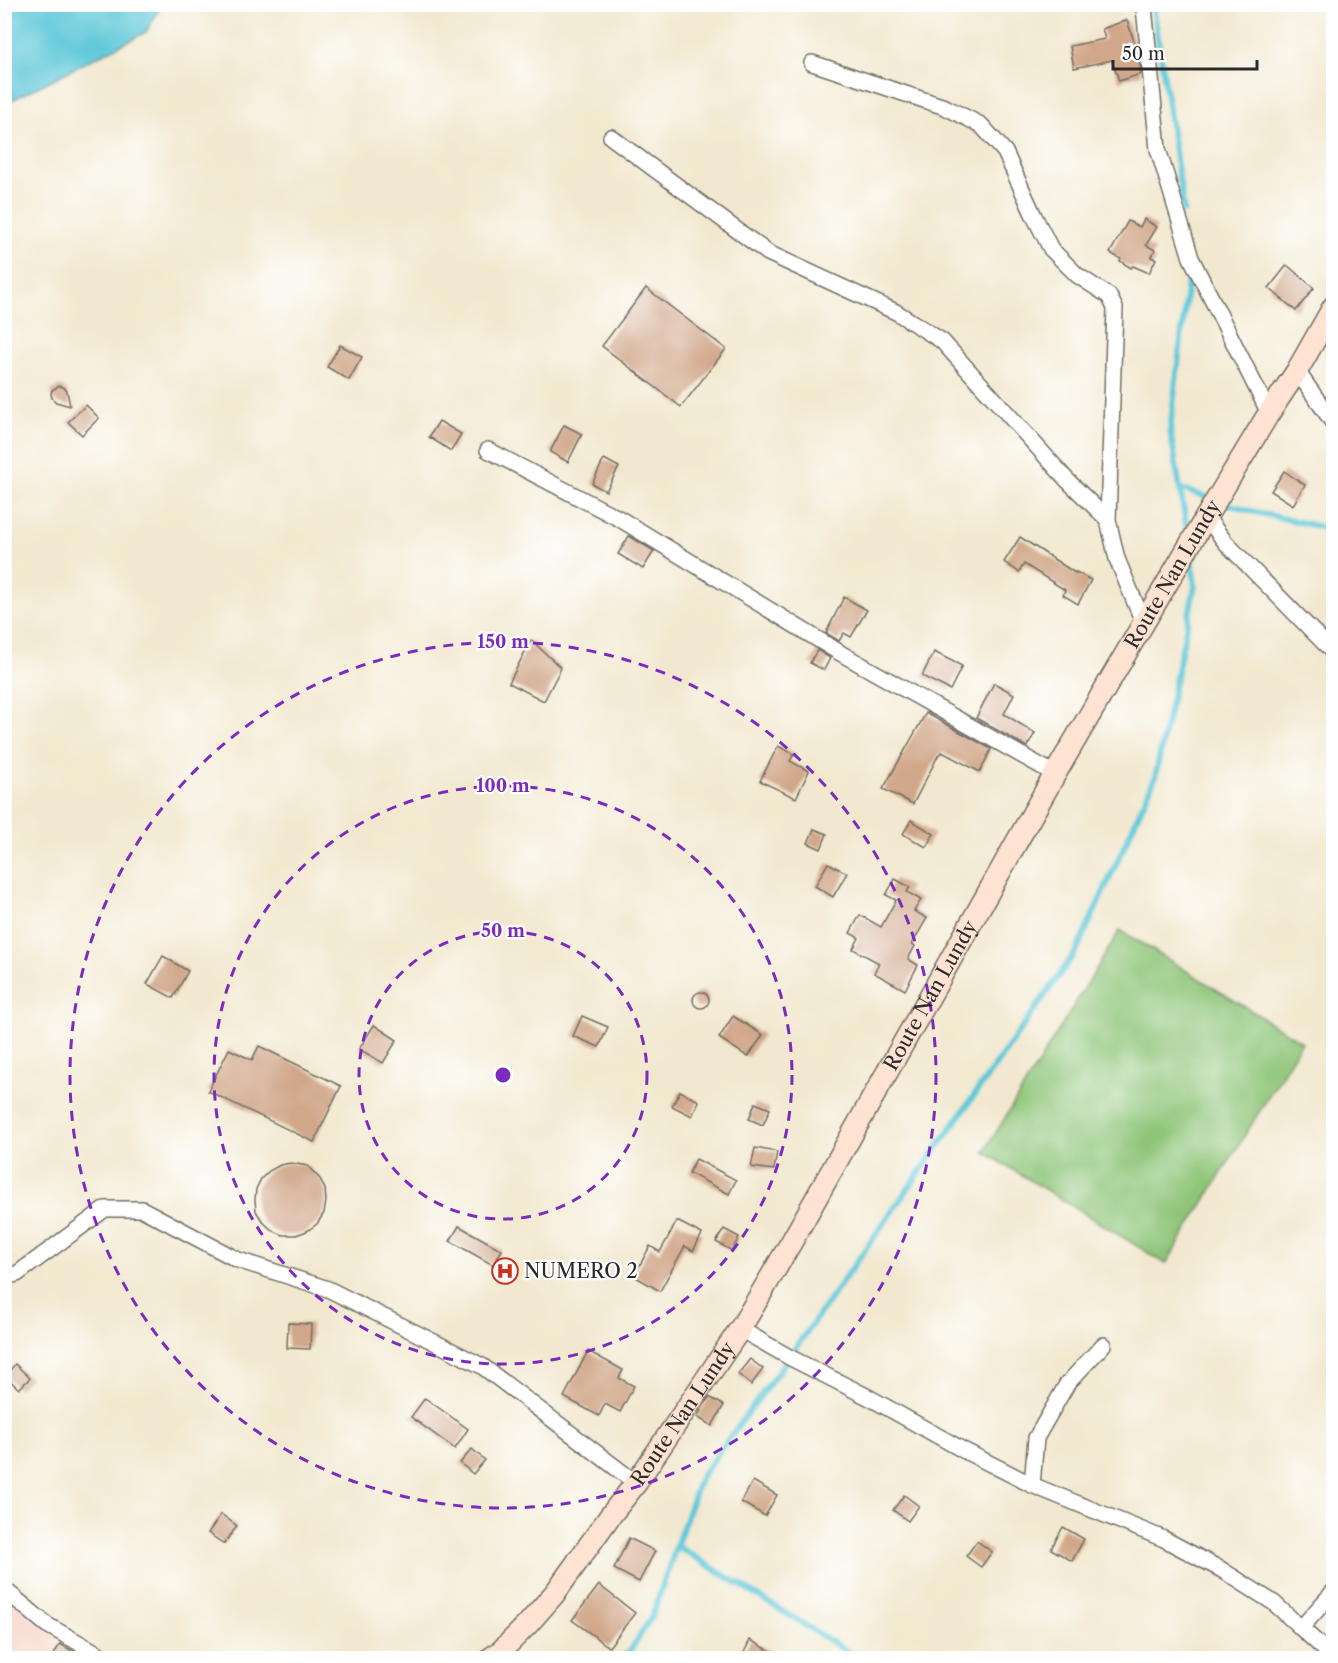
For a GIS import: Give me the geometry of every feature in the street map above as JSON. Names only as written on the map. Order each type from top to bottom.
[{"type":"main road","name":"Route Nan Lundy","points":[[491,1659],[528,1624],[555,1593],[636,1483],[741,1329],[1055,774],[1334,306]]},
{"type":"street","points":[[1143,4],[1158,149],[1191,258],[1269,413]]},
{"type":"street","points":[[812,63],[945,106],[981,125],[1005,152],[1051,249],[1077,275],[1109,296],[1114,308],[1108,520],[1117,559],[1144,624]]},
{"type":"street","points":[[611,137],[768,253],[896,312],[942,341],[1067,480],[1108,520]]},
{"type":"street","points":[[1297,371],[1334,424]]},
{"type":"street","points":[[488,450],[620,519],[842,654],[1055,774]]},
{"type":"street","points":[[1206,518],[1226,543],[1334,653]]},
{"type":"street","points":[[4,1277],[17,1274],[105,1209],[142,1209],[238,1260],[328,1288],[482,1366],[636,1483]]},
{"type":"street","points":[[741,1329],[789,1357],[1032,1485],[1123,1522],[1222,1570],[1274,1603],[1334,1658]]},
{"type":"street","points":[[1032,1485],[1036,1438],[1067,1383],[1103,1345]]},
{"type":"street","points":[[4,1589],[48,1625],[106,1659]]},
{"type":"street","points":[[1301,1628],[1334,1591]]},
{"type":"shaded area","points":[[4,1587],[103,1658],[5,1658]]},
{"type":"green space","points":[[1120,930],[1302,1042],[1166,1264],[984,1152]]},
{"type":"water","points":[[5,4],[162,5],[146,32],[12,100],[5,101]]},
{"type":"building","points":[[1127,20],[1139,57],[1141,74],[1119,81],[1112,60],[1074,68],[1070,46],[1105,39],[1102,29]]},
{"type":"building","points":[[1144,219],[1157,227],[1146,245],[1155,250],[1151,257],[1156,259],[1149,273],[1133,266],[1131,268],[1110,253],[1128,221],[1140,227]]},
{"type":"building","points":[[1287,265],[1314,288],[1296,311],[1269,288]]},
{"type":"building","points":[[646,288],[726,349],[681,407],[602,346]]},
{"type":"building","points":[[340,345],[362,357],[349,380],[327,367]]},
{"type":"building","points":[[59,386],[67,391],[70,406],[56,402],[52,398],[52,390]]},
{"type":"building","points":[[86,405],[99,418],[82,435],[68,422]]},
{"type":"building","points":[[439,421],[461,434],[451,451],[429,437]]},
{"type":"building","points":[[564,425],[582,434],[568,462],[550,452]]},
{"type":"building","points":[[604,459],[619,467],[606,491],[592,484]]},
{"type":"building","points":[[1284,471],[1305,485],[1293,505],[1271,491]]},
{"type":"building","points":[[629,536],[654,551],[643,569],[618,554]]},
{"type":"building","points":[[1020,537],[1075,573],[1091,580],[1078,604],[1063,595],[1065,590],[1024,564],[1019,572],[1004,562]]},
{"type":"building","points":[[844,597],[867,610],[851,637],[844,633],[839,641],[826,633]]},
{"type":"building","points":[[531,640],[561,668],[544,701],[509,683]]},
{"type":"building","points":[[817,650],[830,658],[824,670],[810,663]]},
{"type":"building","points":[[934,652],[962,666],[950,690],[922,676]]},
{"type":"building","points":[[994,683],[1014,694],[1004,714],[1035,733],[1027,747],[976,718]]},
{"type":"building","points":[[926,713],[991,749],[980,772],[942,752],[939,754],[913,804],[883,789]]},
{"type":"building","points":[[778,746],[794,754],[790,761],[809,771],[796,798],[760,781]]},
{"type":"building","points":[[911,820],[934,834],[926,847],[903,834]]},
{"type":"building","points":[[814,829],[827,834],[821,849],[808,843]]},
{"type":"building","points":[[828,863],[847,873],[833,897],[815,886]]},
{"type":"building","points":[[895,879],[910,887],[907,892],[921,900],[914,911],[927,918],[912,944],[915,946],[908,959],[918,965],[905,990],[874,973],[879,963],[853,949],[859,938],[850,933],[860,915],[881,927],[896,900],[886,895]]},
{"type":"building","points":[[163,956],[188,971],[173,998],[147,984]]},
{"type":"building","points":[[701,992],[707,994],[709,1000],[707,1006],[701,1008],[695,1006],[693,1000],[695,994]]},
{"type":"building","points":[[582,1016],[608,1027],[599,1047],[573,1036]]},
{"type":"building","points":[[733,1016],[763,1035],[748,1057],[719,1038]]},
{"type":"building","points":[[374,1025],[397,1040],[383,1063],[359,1049]]},
{"type":"building","points":[[259,1046],[341,1086],[314,1142],[208,1091],[229,1049],[252,1060]]},
{"type":"building","points":[[680,1091],[699,1101],[692,1116],[672,1106]]},
{"type":"building","points":[[755,1103],[770,1109],[763,1125],[749,1119]]},
{"type":"building","points":[[755,1148],[777,1152],[774,1170],[751,1167]]},
{"type":"building","points":[[696,1159],[736,1180],[729,1194],[689,1173]]},
{"type":"building","points":[[291,1163],[308,1166],[320,1179],[325,1189],[326,1201],[324,1213],[317,1224],[296,1235],[283,1235],[272,1230],[263,1222],[256,1211],[256,1189],[261,1179],[269,1171],[280,1165]]},
{"type":"building","points":[[677,1221],[702,1234],[693,1251],[685,1246],[660,1291],[634,1276],[650,1246],[660,1252]]},
{"type":"building","points":[[459,1226],[502,1250],[493,1265],[450,1241]]},
{"type":"building","points":[[724,1229],[739,1237],[732,1251],[716,1242]]},
{"type":"building","points":[[288,1323],[311,1324],[310,1349],[287,1348]]},
{"type":"building","points":[[588,1351],[623,1370],[619,1378],[634,1386],[620,1412],[605,1404],[599,1416],[564,1397]]},
{"type":"building","points":[[750,1359],[763,1369],[751,1385],[738,1374]]},
{"type":"building","points":[[15,1364],[30,1378],[19,1389],[5,1376]]},
{"type":"building","points":[[709,1397],[724,1405],[712,1426],[697,1417]]},
{"type":"building","points":[[425,1398],[468,1429],[455,1449],[411,1417]]},
{"type":"building","points":[[472,1449],[485,1460],[473,1474],[460,1463]]},
{"type":"building","points":[[753,1481],[777,1495],[765,1516],[741,1502]]},
{"type":"building","points":[[904,1495],[919,1506],[908,1521],[893,1510]]},
{"type":"building","points":[[221,1514],[237,1526],[224,1544],[208,1533]]},
{"type":"building","points":[[1063,1527],[1084,1539],[1072,1561],[1051,1549]]},
{"type":"building","points":[[629,1538],[655,1551],[639,1582],[614,1569]]},
{"type":"building","points":[[977,1541],[992,1552],[981,1567],[966,1556]]},
{"type":"building","points":[[599,1585],[635,1613],[609,1647],[572,1620]]},
{"type":"building","points":[[750,1640],[786,1659],[741,1659]]},
{"type":"building","points":[[60,1644],[87,1659],[51,1659]]},
{"type":"waterway","points":[[1153,4],[1184,211]]},
{"type":"waterway","points":[[1188,535],[1170,430],[1190,265]]},
{"type":"waterway","points":[[1181,489],[1251,511],[1334,530]]},
{"type":"waterway","points":[[622,1658],[630,1651],[652,1616],[700,1478],[789,1357],[1077,950],[1155,778],[1195,586],[1191,554]]},
{"type":"waterway","points":[[677,1546],[858,1658]]},
{"type":"place","name":"NUMERO 2","points":[[505,1271]]}]
